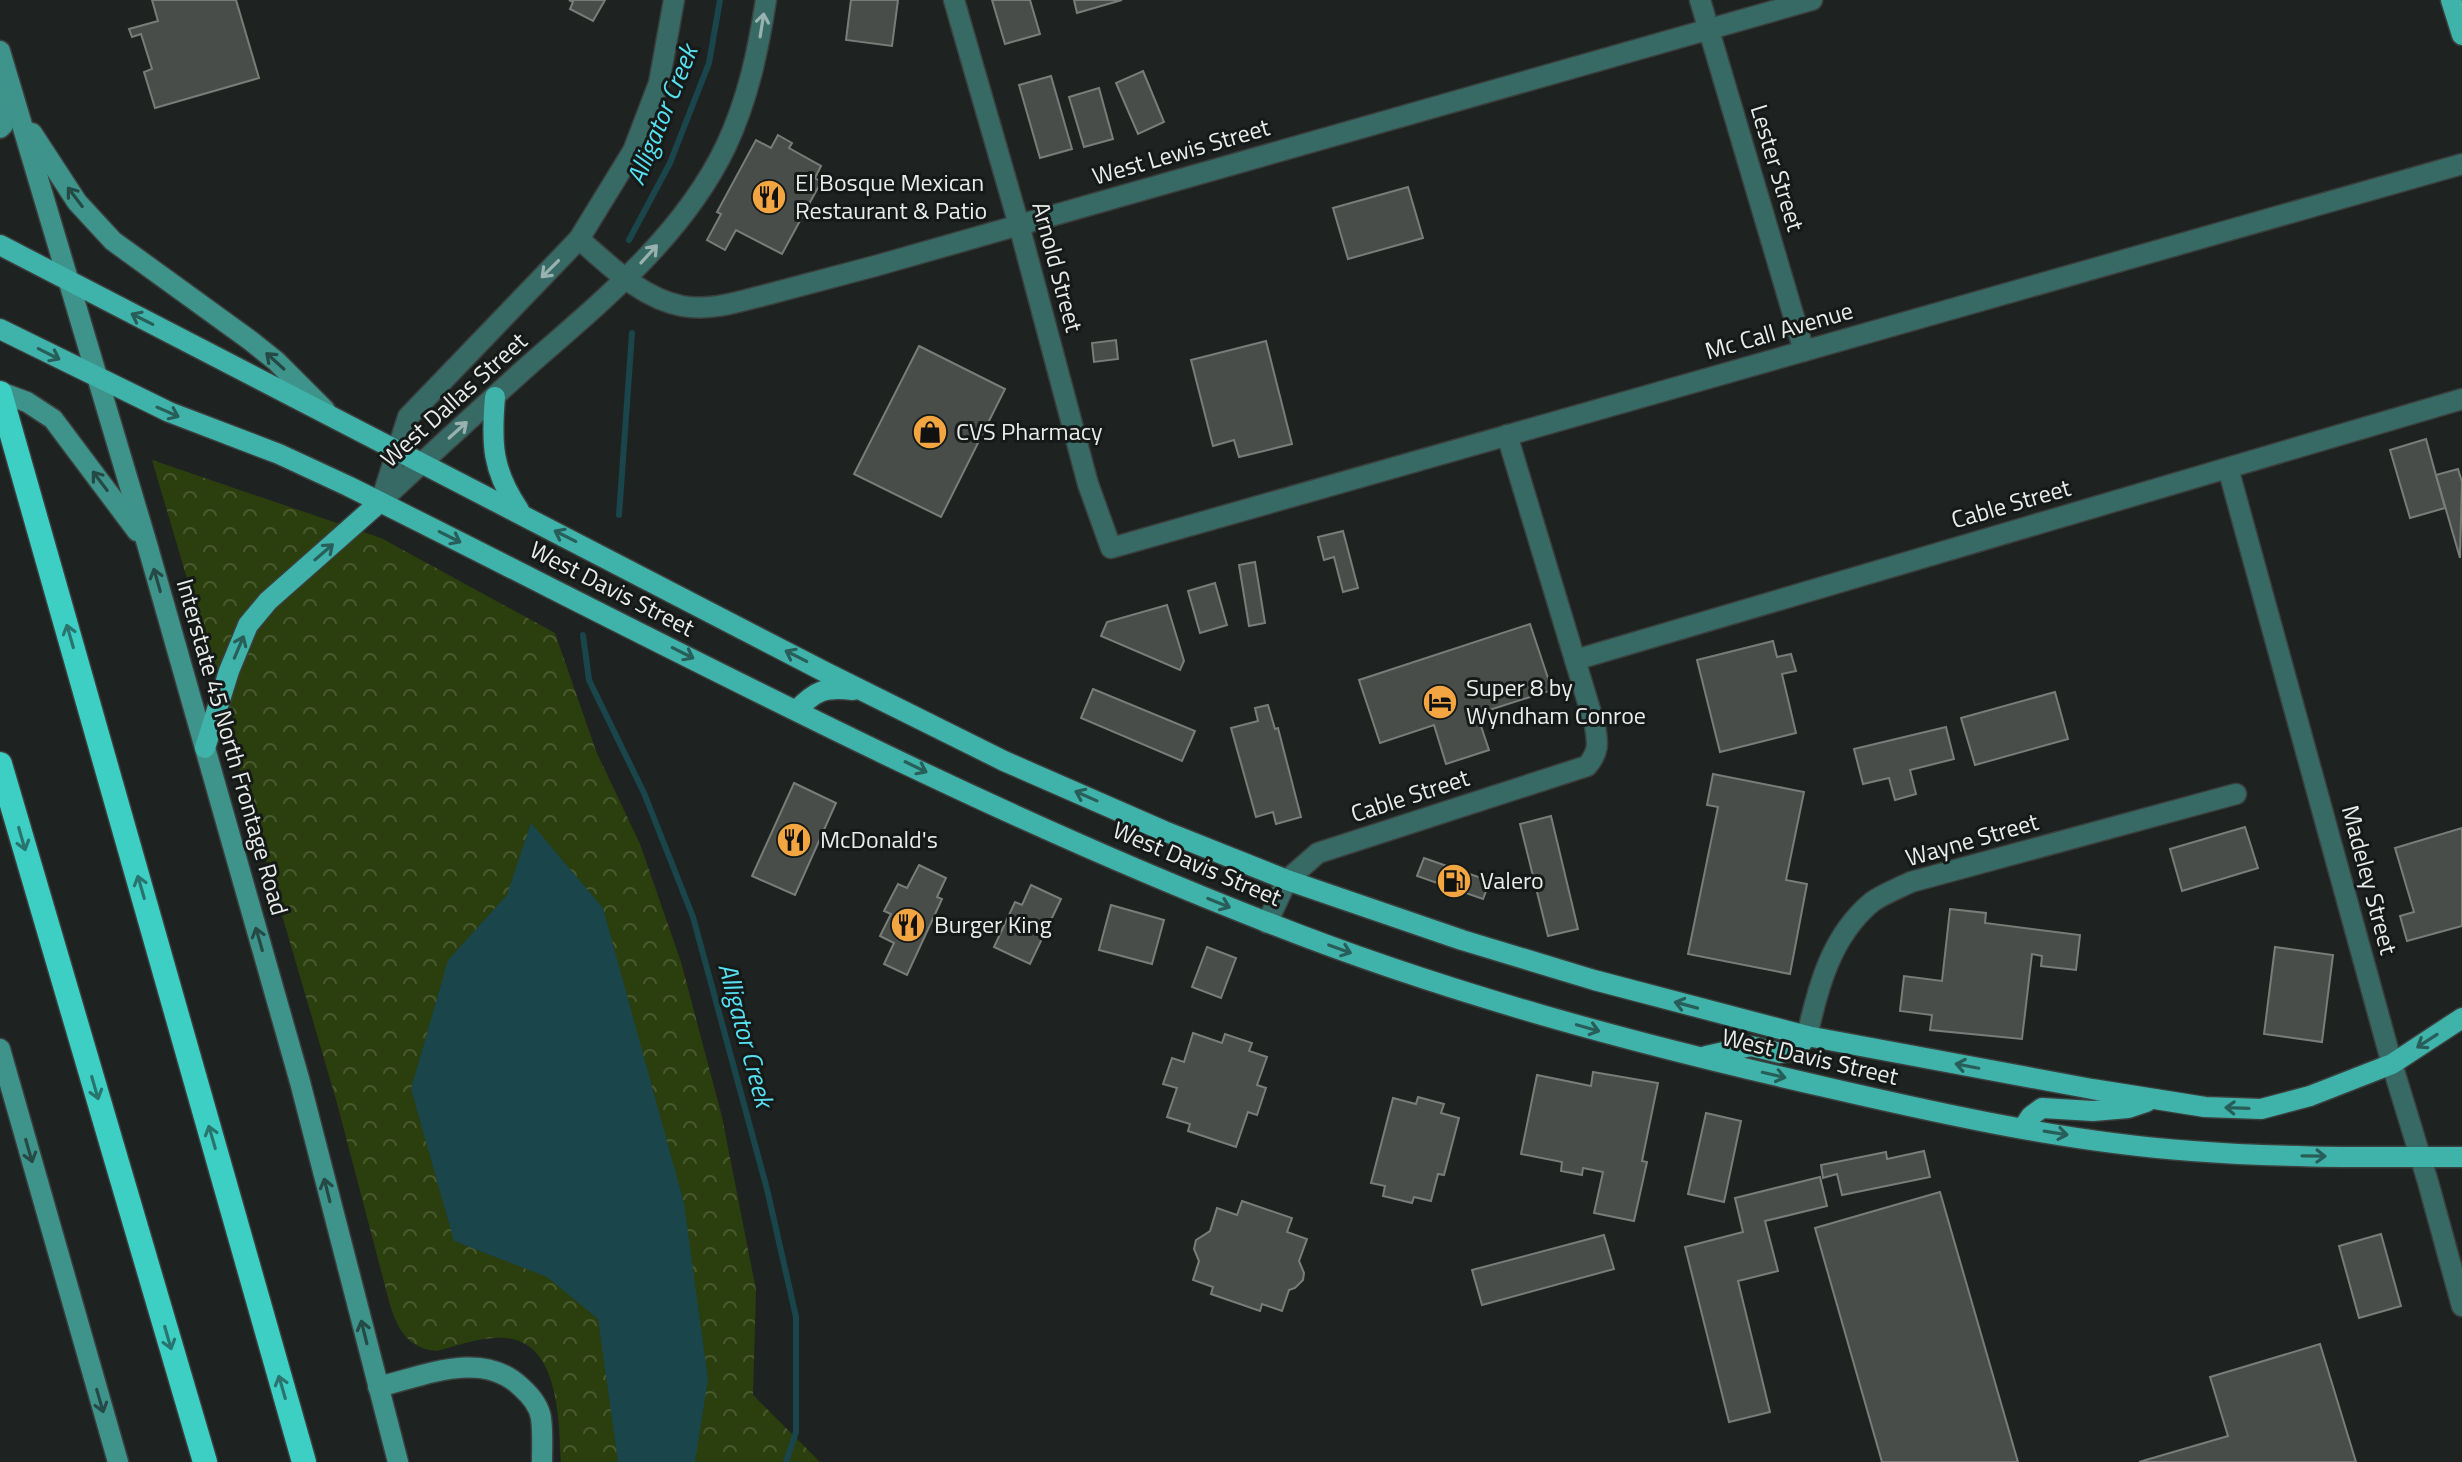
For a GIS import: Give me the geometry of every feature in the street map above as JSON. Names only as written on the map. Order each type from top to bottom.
[{"type":"highway","points":[[0,392],[304,1462]]},
{"type":"highway","points":[[0,764],[205,1462]]},
{"type":"main road","points":[[2451,0],[2462,35]]},
{"type":"main road","name":"Interstate 45 North Frontage Road","points":[[0,51],[147,544],[300,1082],[398,1462]]},
{"type":"main road","points":[[0,128],[9,82]]},
{"type":"main road","points":[[19,114],[77,202],[113,241],[276,361],[331,416]]},
{"type":"main road","name":"West Davis Street","points":[[0,245],[1004,761],[1164,831],[1287,880],[1447,935],[1594,980],[1807,1036],[2205,1107],[2261,1109],[2310,1096],[2392,1064],[2462,1018]]},
{"type":"main road","name":"West Davis Street","points":[[0,329],[169,412],[279,454],[380,502],[986,801],[1267,923],[1463,990],[1698,1058],[1944,1114],[2023,1128],[2189,1151],[2462,1157]]},
{"type":"main road","points":[[0,392],[27,402],[53,419],[147,544]]},
{"type":"main road","points":[[495,397],[494,459],[503,486],[521,513]]},
{"type":"main road","points":[[205,748],[229,671],[248,625],[268,601],[380,502]]},
{"type":"main road","points":[[797,710],[813,693],[835,688],[865,692]]},
{"type":"main road","points":[[1698,1058],[1751,1046],[1780,1053],[1796,1050],[1807,1036]]},
{"type":"main road","points":[[0,1049],[118,1462]]},
{"type":"main road","points":[[0,1080],[15,1101]]},
{"type":"main road","points":[[2023,1128],[2031,1116],[2042,1108],[2093,1111],[2128,1108],[2154,1100]]},
{"type":"main road","points":[[378,1387],[473,1365],[493,1368],[513,1379],[532,1397],[541,1415],[542,1462]]},
{"type":"street","name":"West Dallas Street","points":[[380,502],[408,417],[579,239],[633,151],[659,83],[674,0]]},
{"type":"street","name":"West Dallas Street","points":[[380,502],[626,280],[669,232],[725,148],[743,105],[757,58],[766,0]]},
{"type":"street","name":"Arnold Street","points":[[954,0],[1019,225],[1088,484],[1111,548]]},
{"type":"street","name":"Lester Street","points":[[1700,0],[1804,351]]},
{"type":"street","name":"West Lewis Street","points":[[579,239],[626,280],[656,297],[681,306],[731,303],[875,266],[1812,0]]},
{"type":"street","name":"Mc Call Avenue","points":[[1111,548],[2462,164]]},
{"type":"street","name":"Cable Street","points":[[1267,923],[1287,880],[1318,853],[1587,766],[1597,755],[1598,745],[1575,660],[2462,399]]},
{"type":"street","points":[[1507,435],[1575,660]]},
{"type":"street","name":"Madeley Street","points":[[2228,468],[2462,1306]]},
{"type":"street","name":"Wayne Street","points":[[1807,1036],[1819,983],[1838,941],[1873,902],[1911,882],[2236,794]]},
{"type":"green space","points":[[152,460],[381,538],[555,633],[596,751],[640,844],[681,962],[722,1117],[756,1290],[753,1395],[820,1462],[561,1462],[553,1386],[536,1353],[522,1343],[504,1338],[478,1340],[436,1351],[411,1342],[401,1330],[390,1305],[337,1103]]},
{"type":"water","points":[[531,823],[603,908],[684,1203],[708,1379],[695,1462],[618,1462],[598,1319],[547,1277],[454,1241],[411,1089],[448,960],[507,895]]},
{"type":"building","points":[[152,0],[236,0],[259,78],[155,108],[144,72],[152,69],[141,34],[132,37],[129,29],[158,21]]},
{"type":"building","points":[[569,0],[605,0],[593,21],[570,9],[573,2]]},
{"type":"building","points":[[851,0],[898,0],[892,46],[846,40]]},
{"type":"building","points":[[992,0],[1030,0],[1040,34],[1005,44]]},
{"type":"building","points":[[1074,0],[1122,0],[1077,13]]},
{"type":"building","points":[[1143,71],[1164,122],[1138,134],[1116,83]]},
{"type":"building","points":[[1051,76],[1072,149],[1040,158],[1019,85]]},
{"type":"building","points":[[1099,88],[1113,139],[1084,147],[1069,97]]},
{"type":"building","name":"El Bosque Mexican Restaurant & Patio","points":[[778,135],[792,143],[789,148],[821,166],[815,178],[821,182],[782,254],[736,230],[725,250],[707,240],[721,214],[717,212],[756,140],[771,148]]},
{"type":"building","points":[[1408,187],[1423,238],[1348,259],[1333,208]]},
{"type":"building","points":[[1116,340],[1118,359],[1094,362],[1092,343]]},
{"type":"building","points":[[1266,341],[1292,444],[1239,457],[1234,440],[1213,446],[1191,360]]},
{"type":"building","name":"CVS Pharmacy","points":[[919,346],[1005,389],[941,517],[854,474]]},
{"type":"building","points":[[2426,439],[2445,508],[2410,518],[2390,450]]},
{"type":"building","points":[[2458,469],[2462,482],[2460,558],[2436,475]]},
{"type":"building","points":[[1343,531],[1358,588],[1343,592],[1334,557],[1324,560],[1318,537]]},
{"type":"building","points":[[1255,562],[1265,623],[1249,626],[1239,565]]},
{"type":"building","points":[[1215,583],[1227,625],[1200,633],[1188,591]]},
{"type":"building","points":[[1167,605],[1184,661],[1180,670],[1101,636],[1107,622]]},
{"type":"building","name":"Super 8 by Wyndham Conroe","points":[[1530,624],[1552,690],[1477,714],[1489,750],[1446,764],[1434,725],[1380,743],[1359,680]]},
{"type":"building","points":[[1773,641],[1777,657],[1791,654],[1796,671],[1782,674],[1796,733],[1720,752],[1697,660]]},
{"type":"building","points":[[1093,689],[1195,731],[1182,761],[1081,718]]},
{"type":"building","points":[[2055,692],[2068,739],[1975,765],[1961,718]]},
{"type":"building","points":[[1268,705],[1275,729],[1278,728],[1301,817],[1276,824],[1273,812],[1256,817],[1231,728],[1258,721],[1255,708]]},
{"type":"building","points":[[1946,727],[1954,759],[1910,770],[1916,794],[1895,800],[1889,778],[1863,784],[1854,749]]},
{"type":"building","points":[[1713,774],[1804,792],[1786,880],[1807,884],[1790,974],[1688,954],[1718,807],[1707,805]]},
{"type":"building","name":"McDonald's","points":[[794,783],[836,803],[795,895],[752,876]]},
{"type":"building","points":[[1551,816],[1578,929],[1548,936],[1520,824]]},
{"type":"building","points":[[2245,827],[2258,868],[2182,891],[2170,849]]},
{"type":"building","points":[[2462,828],[2462,926],[2407,941],[2400,916],[2414,912],[2395,848]]},
{"type":"building","points":[[1424,858],[1490,881],[1483,899],[1417,876]]},
{"type":"building","name":"Burger King","points":[[919,865],[946,878],[937,897],[942,899],[907,975],[884,964],[894,943],[880,936],[891,914],[884,911],[898,884],[907,888]]},
{"type":"building","points":[[1031,885],[1061,899],[1030,964],[994,947],[1015,902],[1022,905]]},
{"type":"building","points":[[1111,905],[1164,920],[1152,964],[1099,950]]},
{"type":"building","points":[[1950,909],[1986,913],[1985,923],[2080,935],[2076,970],[2041,966],[2042,956],[2032,954],[2022,1039],[1930,1030],[1932,1015],[1900,1011],[1904,976],[1942,981]]},
{"type":"building","points":[[1207,947],[1236,958],[1221,998],[1192,987]]},
{"type":"building","points":[[2275,947],[2333,955],[2322,1042],[2264,1034]]},
{"type":"building","points":[[1193,1033],[1222,1043],[1225,1034],[1252,1043],[1249,1051],[1267,1057],[1257,1085],[1266,1088],[1257,1115],[1248,1112],[1236,1147],[1188,1131],[1190,1124],[1167,1117],[1177,1088],[1163,1084],[1172,1058],[1184,1062]]},
{"type":"building","points":[[1593,1072],[1658,1083],[1642,1161],[1647,1162],[1634,1221],[1594,1213],[1603,1172],[1583,1168],[1582,1175],[1561,1171],[1562,1162],[1521,1154],[1537,1075],[1591,1086]]},
{"type":"building","points":[[1418,1097],[1444,1104],[1441,1113],[1459,1118],[1444,1175],[1438,1174],[1431,1201],[1414,1197],[1412,1203],[1383,1196],[1385,1186],[1371,1183],[1393,1098],[1416,1104]]},
{"type":"building","points":[[1706,1113],[1741,1121],[1724,1202],[1688,1194]]},
{"type":"building","points":[[1924,1151],[1930,1177],[1842,1195],[1837,1174],[1823,1178],[1821,1165],[1886,1152],[1887,1159]]},
{"type":"building","points":[[1820,1177],[1827,1206],[1765,1221],[1778,1271],[1738,1281],[1770,1412],[1729,1422],[1685,1247],[1743,1232],[1735,1198]]},
{"type":"building","points":[[1940,1192],[2018,1462],[1882,1462],[1815,1228]]},
{"type":"building","points":[[1242,1201],[1292,1218],[1287,1232],[1307,1239],[1299,1261],[1304,1273],[1303,1280],[1289,1290],[1282,1311],[1262,1304],[1260,1311],[1211,1294],[1213,1287],[1193,1280],[1199,1261],[1194,1249],[1196,1240],[1210,1231],[1217,1208],[1237,1215]]},
{"type":"building","points":[[2381,1234],[2401,1306],[2359,1318],[2339,1246]]},
{"type":"building","points":[[1604,1235],[1614,1269],[1482,1305],[1472,1270]]},
{"type":"building","points":[[2320,1344],[2356,1462],[2139,1462],[2228,1436],[2210,1377]]},
{"type":"waterway","name":"Alligator Creek","points":[[629,240],[670,163],[709,63],[720,0]]},
{"type":"waterway","name":"Alligator Creek","points":[[619,515],[632,333]]},
{"type":"waterway","name":"Alligator Creek","points":[[583,635],[589,680],[644,793],[693,917],[767,1189],[796,1317],[796,1432],[786,1462]]},
{"type":"place","name":"El Bosque Mexican Restaurant & Patio","points":[[769,197]]},
{"type":"place","name":"CVS Pharmacy","points":[[930,432]]},
{"type":"place","name":"Super 8 by Wyndham Conroe","points":[[1440,702]]},
{"type":"place","name":"McDonald's","points":[[794,840]]},
{"type":"place","name":"Valero","points":[[1454,881]]},
{"type":"place","name":"Burger King","points":[[908,925]]}]
